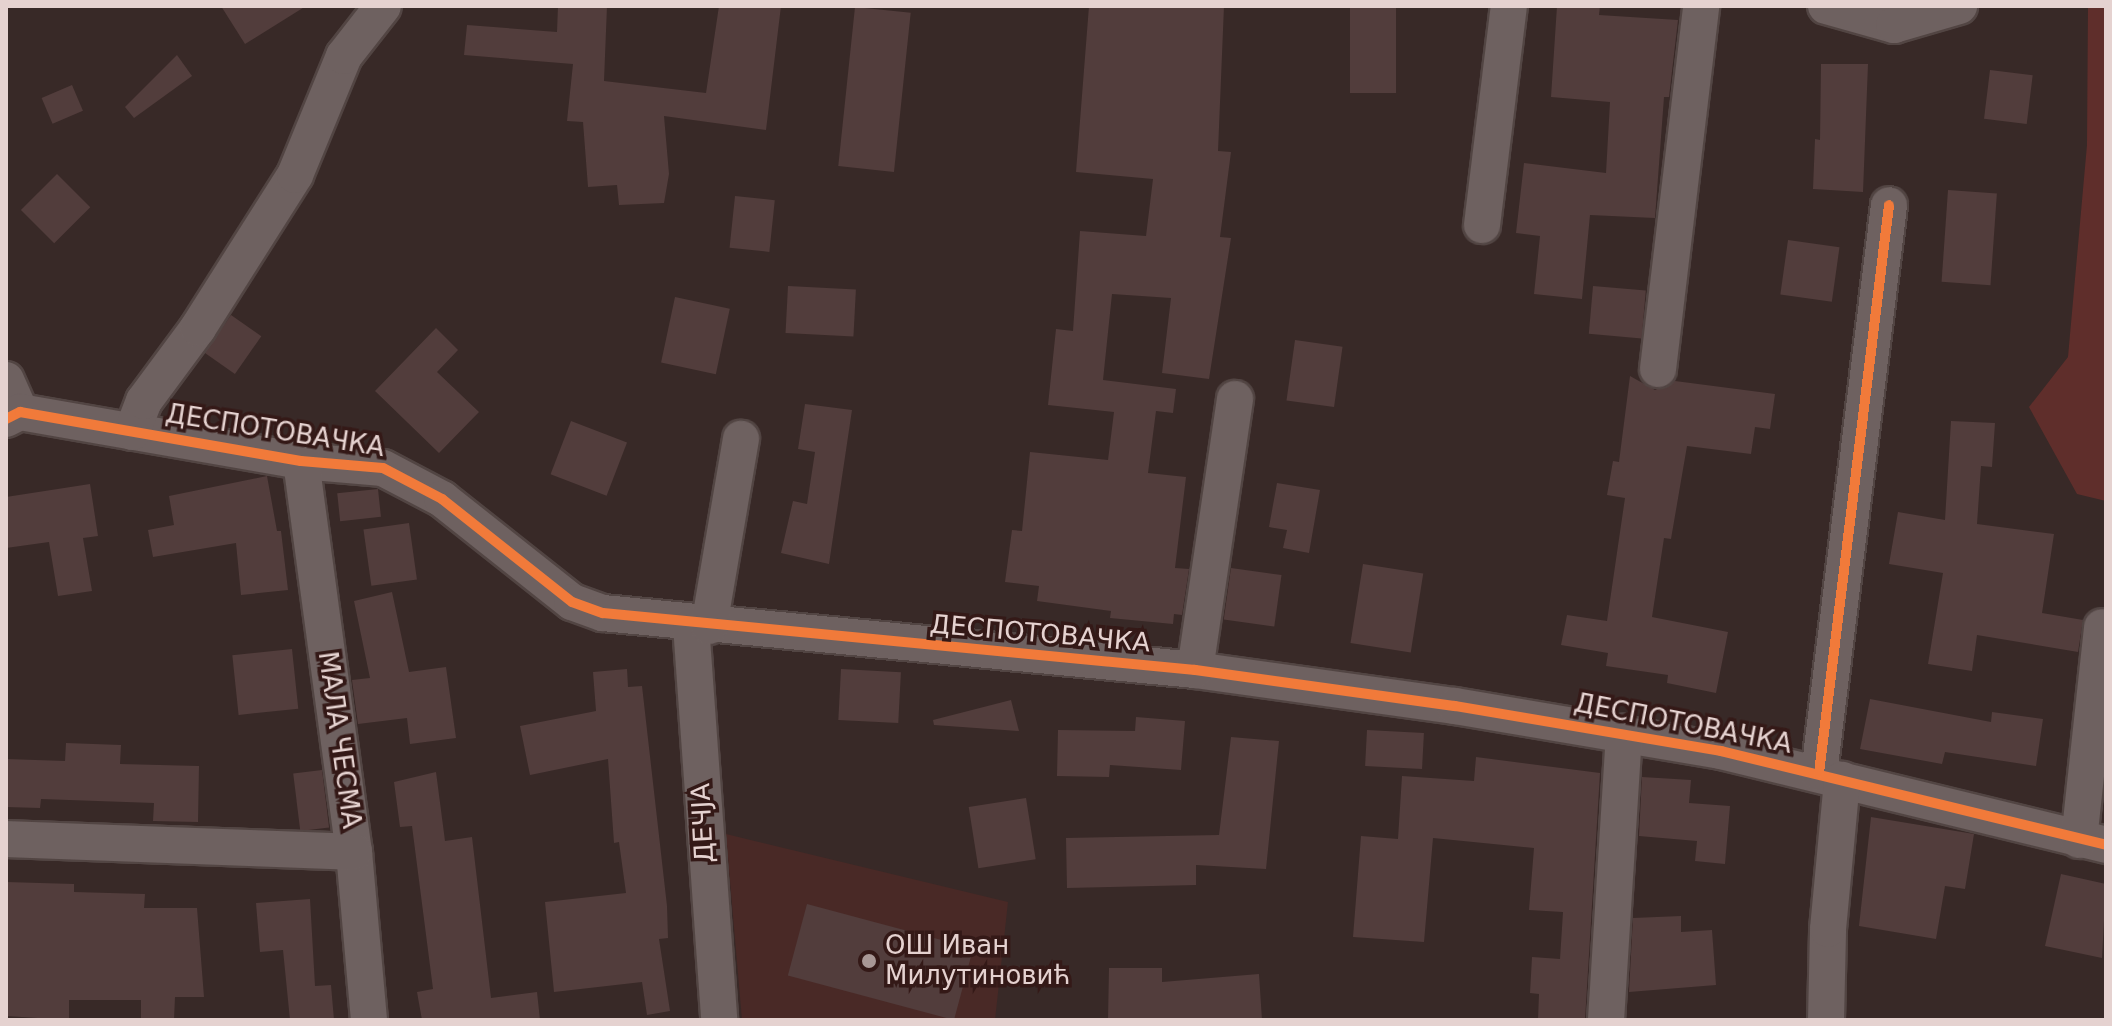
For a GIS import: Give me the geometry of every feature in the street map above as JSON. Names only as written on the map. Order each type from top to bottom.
[{"type":"street","points":[[132,432],[144,401],[198,328],[295,175],[344,56],[383,6]]},
{"type":"street","points":[[1482,225],[1509,6]]},
{"type":"street","points":[[1658,369],[1701,6]]},
{"type":"street","points":[[1826,6],[1894,25],[1959,6]]},
{"type":"street","points":[[1826,1020],[1830,776],[1889,205]]},
{"type":"street","points":[[1195,670],[1235,399]]},
{"type":"street","name":"ДЕСПОТОВАЧКА","points":[[11,404],[132,432],[301,461],[364,464],[410,478],[572,602],[632,619],[1195,670],[1624,733],[1830,776],[2092,842]]},
{"type":"street","name":"ДЕЧЈА","points":[[719,1020],[700,625],[741,439]]},
{"type":"street","name":"МАЛА ЧЕСМА","points":[[301,461],[354,852],[369,1020]]},
{"type":"street","points":[[2092,842],[2102,627]]},
{"type":"street","points":[[1606,1020],[1624,733]]},
{"type":"street","points":[[6,839],[354,852]]},
{"type":"shaded area","points":[[2088,6],[2106,6],[2106,501],[2077,494],[2029,407],[2068,357],[2087,145]]},
{"type":"shaded area","name":"ОШ Иван Милутиновић","points":[[726,834],[1008,902],[995,1020],[742,1020]]},
{"type":"building","points":[[221,6],[306,6],[245,44]]},
{"type":"building","points":[[558,6],[607,6],[604,81],[706,93],[719,6],[781,6],[766,130],[664,116],[669,174],[664,203],[619,205],[617,185],[588,187],[583,122],[567,121],[573,64],[464,55],[467,25],[557,32]]},
{"type":"building","points":[[1089,6],[1224,6],[1218,151],[1231,152],[1220,237],[1231,238],[1209,379],[1162,373],[1171,298],[1112,294],[1103,380],[1176,389],[1173,413],[1156,411],[1148,473],[1186,477],[1175,568],[1189,569],[1182,615],[1174,614],[1173,624],[1110,618],[1111,611],[1037,601],[1039,586],[1005,582],[1012,530],[1022,531],[1030,452],[1108,460],[1114,412],[1048,405],[1056,329],[1073,331],[1080,231],[1146,236],[1153,179],[1076,172]]},
{"type":"building","points":[[1350,6],[1396,6],[1396,93],[1350,93]]},
{"type":"building","points":[[1557,6],[1600,6],[1599,15],[1678,20],[1669,97],[1664,97],[1655,218],[1590,215],[1582,299],[1534,294],[1540,236],[1516,233],[1524,163],[1606,173],[1610,102],[1551,97]]},
{"type":"building","points":[[855,7],[911,13],[894,172],[838,166]]},
{"type":"building","points":[[177,55],[192,76],[134,118],[125,107]]},
{"type":"building","points":[[1821,64],[1868,64],[1863,192],[1813,189],[1815,139],[1820,140]]},
{"type":"building","points":[[1990,70],[2033,75],[2027,124],[1984,119]]},
{"type":"building","points":[[72,85],[83,111],[53,124],[42,98]]},
{"type":"building","points":[[57,174],[90,207],[54,243],[21,210]]},
{"type":"building","points":[[1948,190],[1997,193],[1990,285],[1942,282]]},
{"type":"building","points":[[735,196],[775,200],[769,252],[730,248]]},
{"type":"building","points":[[1788,240],[1839,247],[1832,302],[1780,294]]},
{"type":"building","points":[[788,286],[856,290],[853,336],[786,333]]},
{"type":"building","points":[[1593,286],[1646,291],[1642,338],[1589,334]]},
{"type":"building","points":[[675,297],[730,309],[716,374],[661,363]]},
{"type":"building","points":[[231,315],[261,336],[235,374],[205,353]]},
{"type":"building","points":[[436,328],[458,350],[437,372],[479,412],[439,453],[375,391]]},
{"type":"building","points":[[1295,340],[1343,347],[1334,407],[1287,400]]},
{"type":"building","points":[[1630,376],[1655,390],[1675,381],[1775,394],[1770,429],[1755,427],[1751,454],[1687,446],[1671,539],[1664,538],[1652,617],[1728,632],[1716,693],[1667,683],[1668,675],[1606,666],[1608,653],[1561,645],[1567,615],[1607,621],[1625,498],[1607,495],[1613,461],[1619,462]]},
{"type":"building","points":[[805,404],[852,410],[829,564],[781,553],[793,501],[807,504],[815,452],[798,449]]},
{"type":"building","points":[[571,421],[627,443],[607,496],[551,474]]},
{"type":"building","points":[[1951,421],[1995,423],[1992,467],[1981,466],[1977,524],[2054,534],[2042,613],[2083,620],[2078,652],[1977,635],[1972,671],[1928,664],[1943,573],[1889,564],[1898,512],[1945,520]]},
{"type":"building","points":[[267,476],[277,531],[281,531],[288,590],[241,595],[236,543],[153,557],[148,530],[174,525],[169,496]]},
{"type":"building","points":[[1277,483],[1320,490],[1309,553],[1283,548],[1287,530],[1269,527]]},
{"type":"building","points":[[90,484],[98,536],[83,538],[92,591],[58,596],[49,542],[6,548],[6,497]]},
{"type":"building","points":[[378,489],[381,517],[340,521],[337,493]]},
{"type":"building","points":[[409,523],[417,579],[371,586],[363,529]]},
{"type":"building","points":[[1363,564],[1423,574],[1411,653],[1350,643]]},
{"type":"building","points":[[1231,568],[1282,575],[1274,627],[1224,619]]},
{"type":"building","points":[[392,592],[409,672],[446,667],[456,738],[410,744],[407,718],[358,724],[352,680],[370,678],[354,601]]},
{"type":"building","points":[[292,649],[298,709],[239,715],[232,655]]},
{"type":"building","points":[[627,669],[628,687],[642,686],[667,906],[668,938],[659,939],[670,1011],[647,1015],[642,982],[554,992],[545,902],[626,893],[619,842],[614,843],[608,759],[530,775],[520,726],[596,711],[593,672]]},
{"type":"building","points":[[841,669],[901,672],[898,723],[838,720]]},
{"type":"building","points":[[1870,699],[1991,722],[1992,712],[2043,719],[2036,766],[1945,752],[1942,764],[1860,749]]},
{"type":"building","points":[[1011,700],[1019,731],[934,725],[933,720]]},
{"type":"building","points":[[1136,717],[1185,721],[1181,770],[1110,765],[1109,777],[1057,776],[1058,730],[1135,731]]},
{"type":"building","points":[[1367,730],[1424,733],[1422,769],[1365,766]]},
{"type":"building","points":[[1231,737],[1279,741],[1266,869],[1196,865],[1196,885],[1067,888],[1066,838],[1219,835]]},
{"type":"building","points":[[66,743],[121,745],[120,764],[199,766],[198,822],[153,821],[154,803],[41,799],[40,808],[6,807],[6,759],[65,761]]},
{"type":"building","points":[[1476,757],[1600,773],[1585,1020],[1538,1020],[1539,994],[1530,993],[1532,957],[1560,959],[1563,912],[1529,910],[1534,848],[1433,838],[1424,942],[1353,937],[1361,836],[1398,839],[1402,776],[1474,781]]},
{"type":"building","points":[[322,770],[329,828],[300,831],[293,774]]},
{"type":"building","points":[[436,772],[445,841],[472,837],[491,998],[537,992],[540,1020],[422,1020],[417,992],[433,989],[412,826],[400,827],[394,782]]},
{"type":"building","points":[[1642,777],[1691,780],[1689,803],[1730,806],[1725,864],[1695,861],[1697,841],[1639,836]]},
{"type":"building","points":[[1026,798],[1036,859],[978,868],[969,807]]},
{"type":"building","points":[[1871,817],[1974,834],[1965,889],[1945,886],[1936,939],[1859,926]]},
{"type":"building","points":[[2061,874],[2106,884],[2102,958],[2045,946]]},
{"type":"building","points":[[6,882],[74,884],[74,892],[145,894],[144,908],[197,908],[204,997],[175,997],[174,1020],[141,1020],[141,1000],[69,1000],[69,1020],[6,1016]]},
{"type":"building","points":[[310,899],[315,986],[331,985],[334,1020],[290,1020],[283,950],[260,952],[256,903]]},
{"type":"building","points":[[807,904],[973,949],[954,1020],[788,975]]},
{"type":"building","points":[[1681,916],[1681,932],[1712,930],[1716,985],[1629,992],[1633,918]]},
{"type":"building","points":[[1109,968],[1162,968],[1162,982],[1259,974],[1262,1020],[1108,1020]]},
{"type":"cycle path","points":[[1819,773],[1889,205]]},
{"type":"cycle path","points":[[6,419],[20,412],[301,461],[383,468],[442,499],[572,602],[603,613],[1195,670],[1455,706],[1721,751],[2106,845]]},
{"type":"place","name":"ОШ Иван Милутиновић","points":[[869,961]]}]
